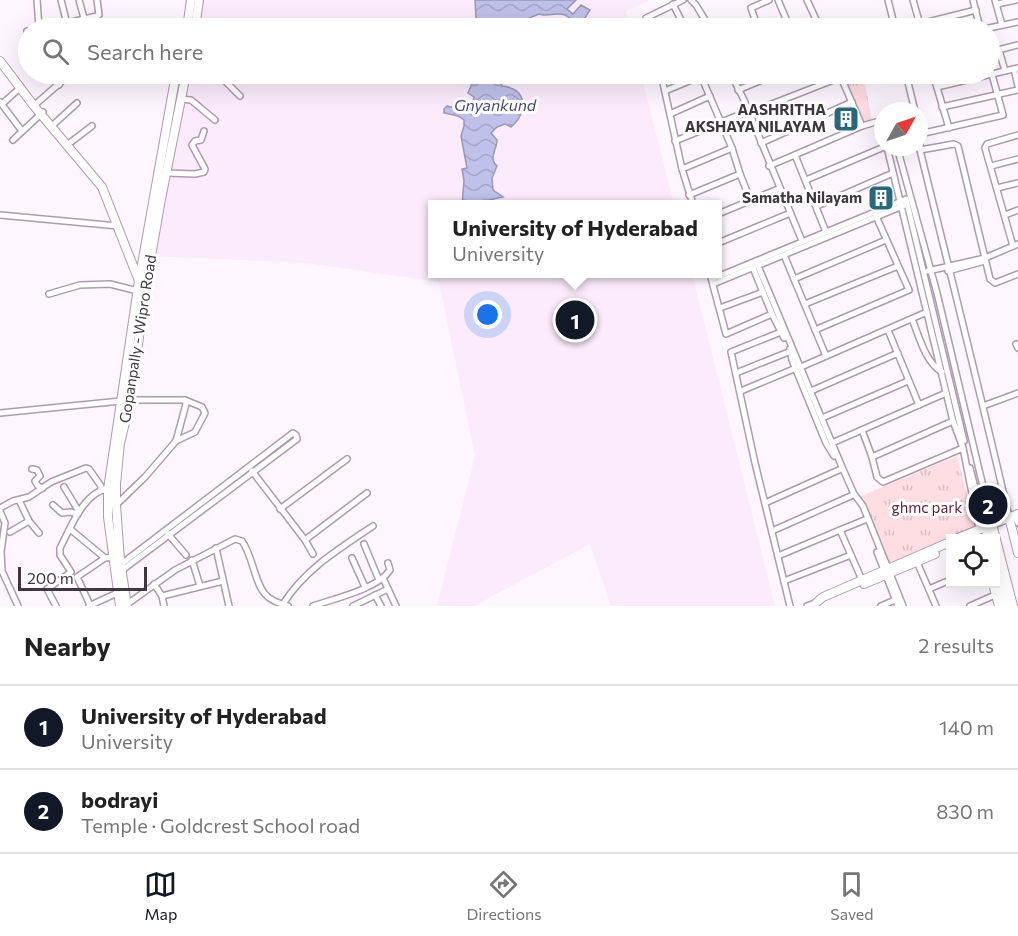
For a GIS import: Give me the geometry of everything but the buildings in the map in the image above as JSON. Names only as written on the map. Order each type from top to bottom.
[{"type":"main road","points":[[188,18],[191,0]]},
{"type":"main road","points":[[196,18],[199,0]]},
{"type":"main road","points":[[0,60],[18,82]]},
{"type":"main road","name":"Gopanpally - Wipro Road","points":[[124,606],[117,592],[109,557],[105,490],[126,400],[147,279],[175,84]]},
{"type":"main road","name":"Gopanpally - Wipro Road","points":[[124,606],[116,505],[120,443],[139,281],[184,84]]},
{"type":"main road","points":[[21,86],[105,185],[133,253],[144,256]]},
{"type":"main road","points":[[21,86],[102,187],[139,281]]},
{"type":"main road","points":[[1013,606],[986,531],[1015,519],[1018,553]]},
{"type":"main road","points":[[818,602],[825,601],[946,544]]},
{"type":"main road","points":[[818,602],[823,597],[862,580],[917,562],[946,549]]},
{"type":"main road","points":[[1000,582],[1006,606]]},
{"type":"main road","points":[[994,588],[999,606]]},
{"type":"street","points":[[37,0],[38,18]]},
{"type":"street","points":[[61,0],[66,18]]},
{"type":"street","points":[[79,0],[84,18],[99,15],[97,0]]},
{"type":"street","points":[[646,18],[682,0]]},
{"type":"street","points":[[691,0],[704,18]]},
{"type":"street","points":[[754,18],[751,8],[769,0]]},
{"type":"street","points":[[777,0],[785,18]]},
{"type":"street","points":[[807,0],[815,18]]},
{"type":"street","points":[[888,0],[892,18]]},
{"type":"street","points":[[919,18],[914,1],[923,0]]},
{"type":"street","points":[[973,0],[978,18]]},
{"type":"street","points":[[1016,0],[996,2],[1002,26],[1018,22]]},
{"type":"street","points":[[673,4],[680,18]]},
{"type":"street","points":[[948,18],[976,10]]},
{"type":"street","points":[[1000,50],[1018,45]]},
{"type":"street","points":[[1000,54],[1005,71]]},
{"type":"street","points":[[942,107],[1018,88],[1016,69],[1000,73]]},
{"type":"street","points":[[37,103],[59,84]]},
{"type":"street","points":[[228,84],[240,96]]},
{"type":"street","points":[[663,84],[675,141],[691,200]]},
{"type":"street","points":[[665,91],[682,84]]},
{"type":"street","points":[[707,84],[750,199]]},
{"type":"street","points":[[735,84],[744,100],[800,243]]},
{"type":"street","points":[[738,90],[752,84]]},
{"type":"street","points":[[675,141],[817,84]]},
{"type":"street","points":[[844,84],[862,126]]},
{"type":"street","points":[[908,84],[913,102]]},
{"type":"street","points":[[936,84],[949,128]]},
{"type":"street","points":[[937,87],[947,84]]},
{"type":"street","points":[[928,131],[1003,115],[994,84]]},
{"type":"street","points":[[21,86],[1,103],[22,131]]},
{"type":"street","points":[[670,114],[710,96]]},
{"type":"street","points":[[180,99],[191,100],[215,120]]},
{"type":"street","points":[[761,143],[852,102]]},
{"type":"street","points":[[54,124],[77,103]]},
{"type":"street","points":[[747,112],[800,243]]},
{"type":"street","points":[[13,140],[42,113]]},
{"type":"street","points":[[770,166],[862,126],[874,123]]},
{"type":"street","points":[[68,144],[92,126]]},
{"type":"street","points":[[164,164],[195,174],[204,172],[205,169],[192,146],[195,141],[201,140],[204,131]]},
{"type":"street","points":[[924,272],[949,269],[985,260],[1016,246],[986,148],[987,144],[1018,135]]},
{"type":"street","points":[[928,149],[954,144],[959,147],[990,279],[995,283],[1018,274]]},
{"type":"street","points":[[682,170],[732,148]]},
{"type":"street","points":[[806,180],[874,152]]},
{"type":"street","points":[[795,155],[827,234]]},
{"type":"street","points":[[888,156],[906,202],[924,272],[921,286],[946,393],[986,531]]},
{"type":"street","points":[[898,156],[906,202],[986,531]]},
{"type":"street","points":[[922,156],[983,406],[1015,519]]},
{"type":"street","points":[[992,166],[1018,159]]},
{"type":"street","points":[[817,207],[893,173]]},
{"type":"street","points":[[689,195],[740,174]]},
{"type":"street","points":[[997,188],[1018,183]]},
{"type":"street","points":[[722,212],[778,189]]},
{"type":"street","points":[[755,264],[800,243],[876,216],[906,202]]},
{"type":"street","points":[[827,234],[906,202]]},
{"type":"street","points":[[1005,215],[1018,210]]},
{"type":"street","points":[[722,241],[788,214]]},
{"type":"street","points":[[0,215],[117,226]]},
{"type":"street","points":[[876,216],[909,290]]},
{"type":"street","points":[[794,279],[886,240]]},
{"type":"street","points":[[722,275],[784,255],[800,243]]},
{"type":"street","points":[[784,255],[826,356]]},
{"type":"street","points":[[755,264],[772,314],[794,359]]},
{"type":"street","points":[[755,264],[826,443],[867,519],[897,603],[881,606]]},
{"type":"street","points":[[805,304],[898,266]]},
{"type":"street","points":[[711,279],[726,334],[772,314]]},
{"type":"street","points":[[49,294],[80,285],[110,284],[138,291]]},
{"type":"street","points":[[815,330],[921,286]]},
{"type":"street","points":[[720,308],[763,292]]},
{"type":"street","points":[[741,391],[927,312]]},
{"type":"street","points":[[912,319],[928,357],[935,368],[942,372]]},
{"type":"street","points":[[888,330],[919,405]]},
{"type":"street","points":[[782,332],[731,352],[790,606]]},
{"type":"street","points":[[736,374],[791,351]]},
{"type":"street","points":[[811,392],[898,354]]},
{"type":"street","points":[[798,368],[811,392],[854,494],[863,506],[886,572],[903,606]]},
{"type":"street","points":[[822,418],[908,381]]},
{"type":"street","points":[[832,443],[946,393]]},
{"type":"street","points":[[983,406],[1018,393]]},
{"type":"street","points":[[0,413],[126,400],[185,400],[202,407],[205,413],[195,432],[176,441]]},
{"type":"street","points":[[116,505],[145,477],[176,441],[182,423],[185,400]]},
{"type":"street","points":[[872,456],[953,421]]},
{"type":"street","points":[[862,430],[877,477],[884,482],[963,448]]},
{"type":"street","points":[[121,568],[164,532],[251,470],[297,438],[296,435],[293,433],[251,470],[171,534],[121,568]]},
{"type":"street","points":[[280,509],[347,459]]},
{"type":"street","points":[[18,606],[2,571],[1,552],[5,523],[0,509],[13,501],[28,497],[51,482],[86,468],[105,490],[78,512],[59,551],[71,572],[77,577],[89,606],[117,592]]},
{"type":"street","points":[[765,503],[841,469]]},
{"type":"street","points":[[33,470],[37,470],[40,476],[34,481],[43,488]]},
{"type":"street","points":[[251,470],[305,540],[313,554]]},
{"type":"street","points":[[64,487],[78,512]]},
{"type":"street","points":[[305,540],[368,493]]},
{"type":"street","points":[[772,531],[853,495]]},
{"type":"street","points":[[19,500],[29,521],[39,533]]},
{"type":"street","points":[[53,505],[62,513],[78,512]]},
{"type":"street","points":[[778,556],[867,519]]},
{"type":"street","points":[[10,532],[29,521]]},
{"type":"street","points":[[124,606],[192,560],[235,539],[242,541],[249,550],[266,596],[286,605],[294,586],[305,575],[373,526]]},
{"type":"street","points":[[70,529],[109,557],[77,577]]},
{"type":"street","points":[[840,530],[862,580]]},
{"type":"street","points":[[164,532],[171,534],[186,555]]},
{"type":"street","points":[[364,544],[396,606]]},
{"type":"street","points":[[216,548],[229,606]]},
{"type":"street","points":[[784,581],[852,555]]},
{"type":"street","points":[[352,558],[365,587]]},
{"type":"street","points":[[192,560],[200,586]]},
{"type":"street","points":[[917,562],[936,606]]},
{"type":"street","points":[[313,606],[343,598],[381,579],[390,570],[388,563]]},
{"type":"street","points":[[56,606],[47,589],[71,572]]},
{"type":"street","points":[[162,596],[223,581]]},
{"type":"street","points":[[929,589],[946,582]]},
{"type":"street","points":[[154,584],[162,596],[164,606]]},
{"type":"street","points":[[353,606],[388,589]]},
{"type":"street","points":[[375,595],[381,606]]},
{"type":"street","points":[[970,606],[995,595]]},
{"type":"street","points":[[807,606],[818,602]]},
{"type":"shaded area","points":[[197,0],[650,0],[626,11],[628,18],[193,18]]},
{"type":"shaded area","points":[[181,84],[644,84],[673,200],[428,200],[428,278],[693,278],[775,606],[611,606],[590,544],[474,606],[437,606],[475,456],[439,282],[307,263],[151,256]]},
{"type":"green space","points":[[847,84],[865,84],[872,120],[864,123]]},
{"type":"green space","name":"ghmc park","points":[[957,456],[976,528],[961,534],[946,534],[946,540],[890,563],[861,496]]},
{"type":"water","points":[[475,0],[576,0],[567,9],[573,14],[581,5],[590,10],[585,18],[569,18],[562,14],[539,14],[529,18],[476,18]]},
{"type":"water","name":"Gnyankund","points":[[472,84],[502,84],[521,96],[523,108],[517,121],[511,127],[505,124],[497,127],[491,133],[497,140],[493,157],[497,166],[492,178],[493,190],[503,197],[489,200],[462,200],[464,181],[462,169],[467,168],[461,136],[464,120],[444,113],[444,109],[447,106],[472,105],[474,97],[468,93]]},
{"type":"place","name":"AASHRITHA AKSHAYA NILAYAM","points":[[846,119]]},
{"type":"place","name":"Samatha Nilayam","points":[[881,198]]},
{"type":"place","name":"University of Hyderabad","points":[[575,320]]},
{"type":"place","name":"bodrayi","points":[[988,505]]}]
